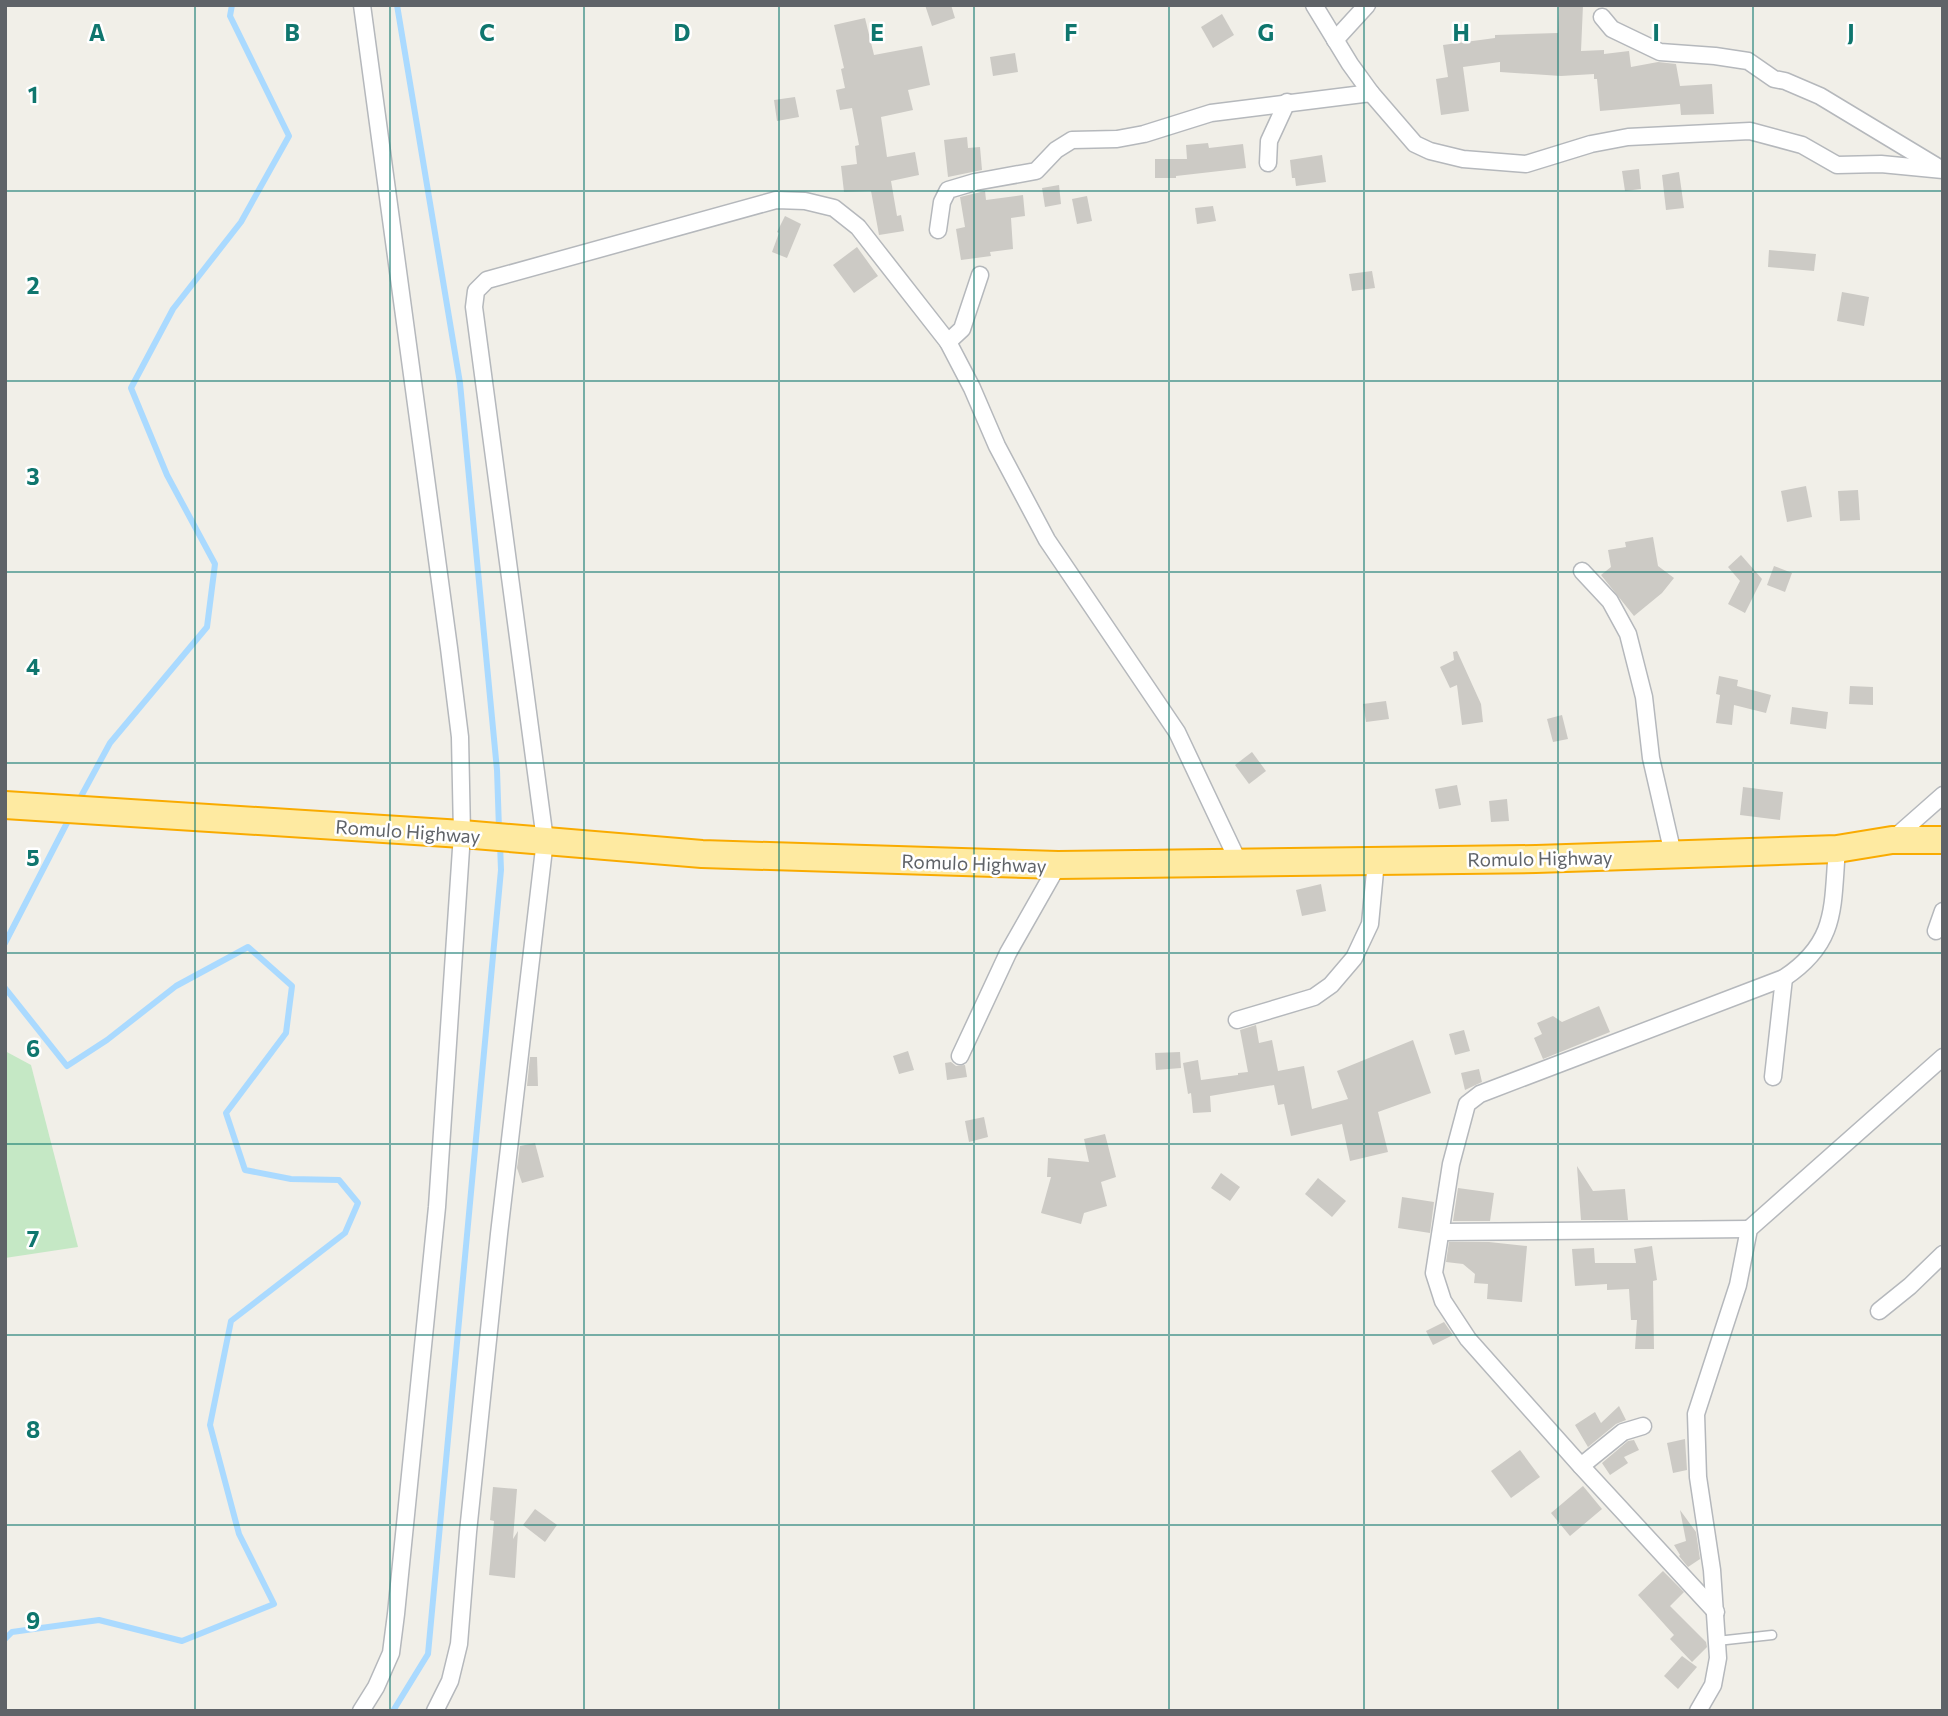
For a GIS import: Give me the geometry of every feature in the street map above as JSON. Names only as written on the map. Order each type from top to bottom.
[{"type":"highway","name":"Romulo Highway","points":[[17,806],[466,834],[702,854],[1058,865],[1673,854],[1837,849],[1892,840],[1943,840]]},
{"type":"street","points":[[360,1711],[376,1687],[391,1653],[396,1614],[437,1207],[466,834],[452,674],[362,5]]},
{"type":"street","points":[[1314,5],[1371,93],[1415,144],[1430,151],[1463,159],[1526,164],[1628,136],[1750,131],[1801,145],[1837,165],[1881,164],[1942,170]]},
{"type":"street","points":[[1335,40],[1367,5]]},
{"type":"street","points":[[1602,17],[1612,29],[1660,52],[1748,61],[1774,79],[1820,96],[1942,170]]},
{"type":"street","points":[[938,230],[942,202],[948,190],[975,182],[1036,171],[1056,149],[1072,140],[1117,139],[1144,134],[1211,113],[1371,93]]},
{"type":"street","points":[[1268,163],[1269,141],[1287,102]]},
{"type":"street","points":[[435,1711],[450,1681],[459,1644],[538,840],[474,307],[476,291],[487,280],[776,200],[805,201],[834,208],[858,227],[948,342],[972,388],[997,446],[1047,540],[1177,732],[1240,863]]},
{"type":"street","points":[[948,342],[962,329],[980,275]]},
{"type":"street","points":[[1582,570],[1610,601],[1632,647],[1644,698],[1651,758],[1673,854]]},
{"type":"street","points":[[1892,840],[1943,795]]},
{"type":"street","points":[[1716,1612],[1468,1339],[1443,1301],[1434,1273],[1451,1164],[1467,1104],[1474,1099],[1493,1089],[1784,978],[1801,967],[1818,947],[1831,920],[1837,849]]},
{"type":"street","points":[[1237,1020],[1314,997],[1339,976],[1354,958],[1370,924],[1376,861]]},
{"type":"street","points":[[960,1056],[1008,953],[1058,865]]},
{"type":"street","points":[[1936,931],[1943,911]]},
{"type":"street","points":[[1773,1077],[1784,978]]},
{"type":"street","points":[[1698,1711],[1713,1685],[1717,1642],[1712,1570],[1698,1477],[1696,1414],[1738,1285],[1749,1229],[1943,1057]]},
{"type":"street","points":[[1442,1232],[1749,1229]]},
{"type":"street","points":[[1879,1311],[1943,1254]]},
{"type":"street","points":[[1581,1466],[1623,1432],[1643,1426]]},
{"type":"lane","points":[[1717,1642],[1772,1635]]},
{"type":"green space","points":[[5,1051],[31,1065],[78,1247],[5,1258]]},
{"type":"building","points":[[925,5],[951,5],[955,18],[932,26]]},
{"type":"building","points":[[1559,5],[1583,5],[1581,51],[1604,50],[1604,54],[1629,51],[1631,67],[1658,62],[1676,64],[1680,86],[1712,84],[1714,114],[1681,115],[1680,104],[1600,111],[1597,79],[1594,79],[1594,74],[1561,76],[1500,72],[1500,62],[1463,67],[1469,111],[1441,115],[1436,79],[1448,77],[1443,45],[1495,38],[1495,35],[1558,33]]},
{"type":"building","points":[[1222,14],[1234,35],[1213,48],[1201,27]]},
{"type":"building","points":[[865,18],[874,55],[922,46],[930,85],[908,90],[913,110],[881,117],[887,157],[915,152],[919,175],[891,181],[897,216],[901,215],[904,231],[879,235],[871,191],[844,192],[841,166],[857,164],[855,146],[859,145],[852,108],[840,110],[836,90],[845,88],[841,69],[844,68],[834,25]]},
{"type":"building","points":[[1015,53],[1018,72],[993,76],[990,57]]},
{"type":"building","points":[[795,97],[799,117],[777,121],[774,100]]},
{"type":"building","points":[[967,137],[968,148],[980,147],[982,170],[948,177],[944,140]]},
{"type":"building","points":[[1208,143],[1209,148],[1243,144],[1246,168],[1176,178],[1155,178],[1155,159],[1187,159],[1186,145]]},
{"type":"building","points":[[1322,155],[1326,182],[1296,186],[1290,160]]},
{"type":"building","points":[[1639,169],[1641,189],[1625,191],[1622,171]]},
{"type":"building","points":[[1679,172],[1684,208],[1666,210],[1662,175]]},
{"type":"building","points":[[1059,185],[1061,204],[1045,207],[1042,188]]},
{"type":"building","points":[[985,191],[986,200],[1023,195],[1025,216],[1011,218],[1013,249],[990,252],[991,256],[961,260],[956,229],[965,227],[960,197]]},
{"type":"building","points":[[1087,196],[1092,221],[1077,224],[1072,199]]},
{"type":"building","points":[[1213,206],[1216,221],[1197,224],[1195,208]]},
{"type":"building","points":[[785,216],[801,224],[787,258],[772,252]]},
{"type":"building","points":[[857,247],[878,276],[854,293],[833,265]]},
{"type":"building","points":[[1769,250],[1816,254],[1814,271],[1768,267]]},
{"type":"building","points":[[1372,271],[1375,288],[1352,291],[1349,274]]},
{"type":"building","points":[[1842,292],[1869,297],[1864,326],[1837,321]]},
{"type":"building","points":[[1806,486],[1812,517],[1787,522],[1781,491]]},
{"type":"building","points":[[1858,490],[1860,520],[1840,521],[1838,491]]},
{"type":"building","points":[[1653,537],[1658,566],[1674,578],[1662,593],[1634,616],[1601,575],[1611,567],[1608,550],[1626,547],[1625,542]]},
{"type":"building","points":[[1741,555],[1762,579],[1745,613],[1728,604],[1740,581],[1728,567]]},
{"type":"building","points":[[1774,566],[1792,573],[1785,592],[1767,585]]},
{"type":"building","points":[[1457,651],[1481,704],[1483,722],[1462,725],[1457,685],[1450,688],[1440,667],[1454,660],[1453,652]]},
{"type":"building","points":[[1719,676],[1738,680],[1737,686],[1771,695],[1766,713],[1734,705],[1732,725],[1716,723],[1720,695],[1716,694]]},
{"type":"building","points":[[1850,686],[1873,687],[1873,705],[1849,704]]},
{"type":"building","points":[[1386,701],[1389,719],[1366,722],[1363,704]]},
{"type":"building","points":[[1792,707],[1828,712],[1826,729],[1790,724]]},
{"type":"building","points":[[1562,715],[1568,739],[1553,742],[1547,719]]},
{"type":"building","points":[[1252,752],[1266,771],[1249,784],[1235,765]]},
{"type":"building","points":[[1457,785],[1461,805],[1439,809],[1435,789]]},
{"type":"building","points":[[1743,787],[1783,792],[1780,820],[1740,815]]},
{"type":"building","points":[[1507,799],[1509,821],[1491,822],[1489,801]]},
{"type":"building","points":[[1321,884],[1326,911],[1302,916],[1296,890]]},
{"type":"building","points":[[1599,1006],[1610,1032],[1543,1059],[1534,1038],[1542,1034],[1537,1023],[1553,1016],[1562,1022]]},
{"type":"building","points":[[1256,1025],[1259,1043],[1272,1040],[1278,1071],[1304,1066],[1312,1109],[1348,1099],[1337,1071],[1413,1040],[1431,1093],[1378,1112],[1388,1152],[1350,1161],[1342,1124],[1291,1136],[1284,1104],[1278,1105],[1274,1085],[1210,1096],[1211,1112],[1193,1113],[1183,1063],[1198,1060],[1201,1080],[1248,1072],[1240,1030]]},
{"type":"building","points":[[1464,1030],[1470,1051],[1455,1055],[1449,1034]]},
{"type":"building","points":[[908,1051],[914,1070],[899,1074],[893,1056]]},
{"type":"building","points":[[1180,1052],[1181,1068],[1156,1070],[1155,1053]]},
{"type":"building","points":[[530,1057],[537,1057],[538,1086],[527,1086]]},
{"type":"building","points":[[951,1062],[956,1066],[965,1065],[967,1077],[947,1080],[945,1063]]},
{"type":"building","points":[[1479,1069],[1482,1082],[1465,1090],[1461,1073]]},
{"type":"building","points":[[984,1117],[988,1137],[969,1142],[965,1121]]},
{"type":"building","points":[[1105,1134],[1116,1177],[1101,1182],[1107,1206],[1084,1213],[1081,1224],[1041,1213],[1051,1177],[1047,1177],[1048,1158],[1089,1162],[1084,1139]]},
{"type":"building","points":[[535,1143],[544,1177],[522,1183],[517,1168],[520,1146]]},
{"type":"building","points":[[1577,1166],[1593,1191],[1625,1189],[1628,1220],[1581,1220]]},
{"type":"building","points":[[1221,1173],[1240,1187],[1230,1201],[1211,1188]]},
{"type":"building","points":[[1318,1178],[1346,1201],[1332,1217],[1305,1194]]},
{"type":"building","points":[[1458,1188],[1494,1193],[1490,1221],[1453,1221]]},
{"type":"building","points":[[1402,1197],[1434,1202],[1430,1233],[1398,1228]]},
{"type":"building","points":[[1449,1242],[1527,1246],[1522,1302],[1487,1299],[1488,1284],[1474,1283],[1475,1274],[1463,1264],[1446,1262]]},
{"type":"building","points":[[1652,1246],[1657,1280],[1653,1281],[1654,1349],[1635,1349],[1637,1320],[1631,1320],[1629,1289],[1607,1290],[1607,1284],[1575,1286],[1572,1249],[1594,1248],[1595,1263],[1636,1263],[1634,1249]]},
{"type":"building","points":[[1444,1322],[1453,1335],[1433,1345],[1426,1331]]},
{"type":"building","points":[[1619,1406],[1626,1420],[1616,1424],[1588,1447],[1575,1425],[1595,1412],[1601,1423]]},
{"type":"building","points":[[1685,1439],[1687,1470],[1673,1473],[1667,1443]]},
{"type":"building","points":[[1634,1440],[1639,1450],[1624,1457],[1628,1463],[1610,1475],[1602,1463],[1628,1441]]},
{"type":"building","points":[[1520,1450],[1540,1477],[1511,1498],[1491,1471]]},
{"type":"building","points":[[1583,1486],[1602,1509],[1570,1536],[1551,1513]]},
{"type":"building","points":[[493,1487],[517,1489],[513,1539],[518,1531],[515,1578],[489,1575],[494,1521],[490,1520]]},
{"type":"building","points":[[535,1509],[557,1525],[545,1542],[523,1525]]},
{"type":"building","points":[[1680,1510],[1696,1532],[1700,1559],[1688,1567],[1674,1545],[1686,1541]]},
{"type":"building","points":[[1663,1571],[1684,1592],[1670,1606],[1706,1642],[1707,1647],[1692,1662],[1670,1639],[1674,1635],[1638,1595]]},
{"type":"building","points":[[1682,1656],[1697,1667],[1678,1689],[1664,1676]]},
{"type":"waterway","points":[[78,802],[110,743],[207,627],[215,564],[167,475],[131,388],[173,309],[241,222],[289,136],[230,16],[232,5]]},
{"type":"waterway","points":[[397,5],[460,383],[497,770],[499,829]]},
{"type":"waterway","points":[[5,943],[70,817]]},
{"type":"waterway","points":[[393,1711],[428,1654],[501,870],[500,844]]},
{"type":"waterway","points":[[5,988],[67,1066],[107,1040],[176,986],[248,947],[292,986],[286,1033],[226,1113],[245,1170],[291,1179],[339,1180],[358,1203],[345,1233],[231,1321],[210,1425],[239,1534],[274,1604],[182,1641],[99,1620],[12,1632],[5,1639]]}]
